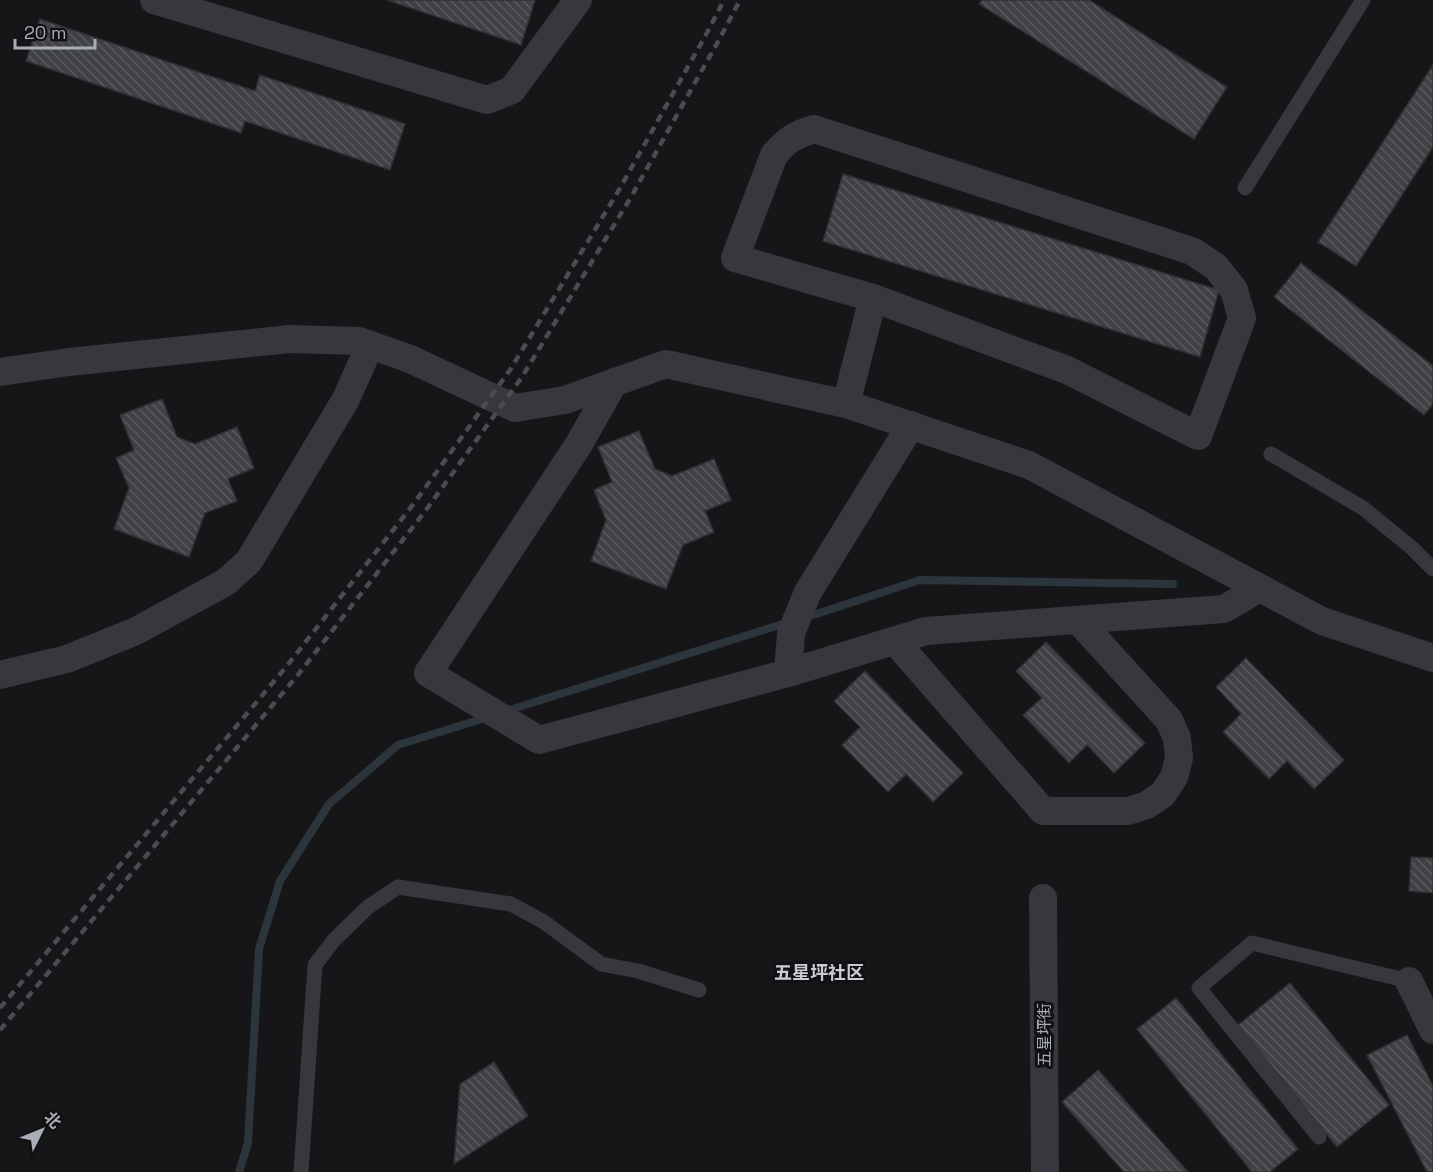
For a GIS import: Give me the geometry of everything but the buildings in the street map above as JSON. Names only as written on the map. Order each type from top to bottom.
[{"type":"street","points":[[154,0],[487,100],[512,90],[578,0]]},
{"type":"street","points":[[814,129],[1192,251],[1216,267],[1234,290],[1242,318],[1198,436],[1067,370],[873,298],[735,258],[774,155],[784,142],[798,134],[814,129]]},
{"type":"street","points":[[846,404],[873,298]]},
{"type":"street","points":[[0,372],[69,362],[290,339],[359,341],[410,359],[515,408],[565,400],[666,364],[846,404],[1029,465],[1322,621],[1433,658]]},
{"type":"street","points":[[0,675],[67,659],[136,631],[226,582],[249,561],[346,399],[370,345]]},
{"type":"street","points":[[614,382],[579,444],[428,673],[539,740],[788,673],[927,631],[1224,609],[1260,588]]},
{"type":"street","points":[[788,673],[791,633],[808,592],[911,425]]},
{"type":"street","points":[[895,641],[1043,811],[1128,811],[1147,806],[1163,794],[1174,777],[1179,758],[1177,738],[1169,720],[1078,620]]},
{"type":"street","name":"五星坪街","points":[[1043,897],[1045,1172]]},
{"type":"street","points":[[1409,981],[1433,1030]]},
{"type":"lane","points":[[1245,188],[1363,0]]},
{"type":"lane","points":[[1271,454],[1364,508],[1433,568]]},
{"type":"lane","points":[[301,1172],[315,965],[334,940],[368,907],[398,887],[511,904],[544,922],[601,964],[638,971],[699,990]]},
{"type":"lane","points":[[1319,1137],[1199,988],[1252,943],[1409,981]]},
{"type":"waterway","points":[[804,618],[920,580],[1173,584]]},
{"type":"waterway","points":[[506,711],[789,622]]},
{"type":"waterway","points":[[239,1172],[248,1143],[259,949],[280,881],[329,804],[398,745],[488,717]]},
{"type":"railway","points":[[0,1008],[286,667],[415,502],[510,370],[619,190],[724,0]]},
{"type":"railway","points":[[0,1030],[297,676],[426,510],[522,377],[631,197],[740,0]]},
{"type":"district","name":"五星坪社区","points":[[819,973]]}]
